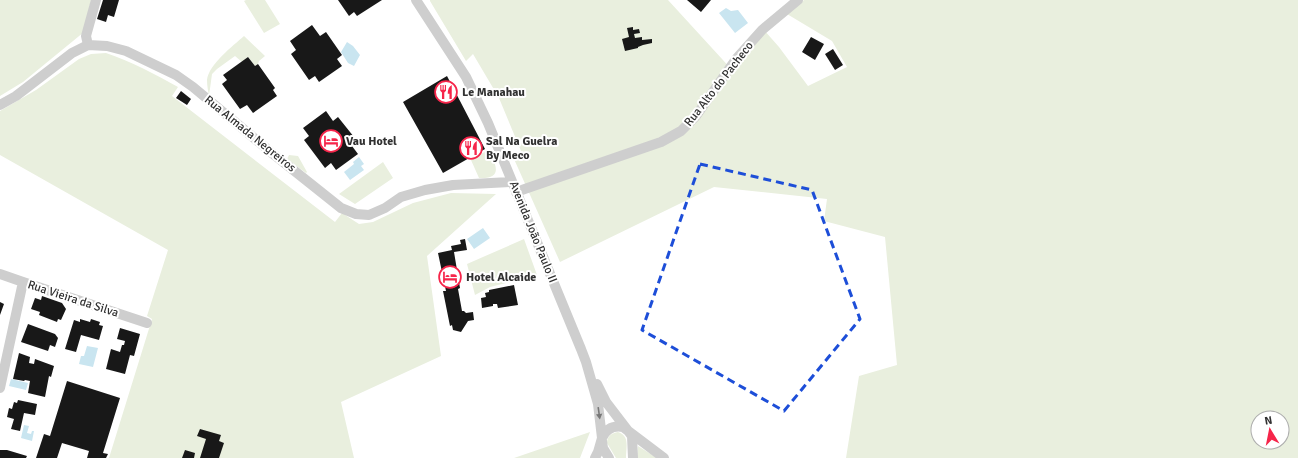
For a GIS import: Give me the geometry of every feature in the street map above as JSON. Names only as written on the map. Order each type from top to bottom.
[{"type":"street","points":[[0,105],[16,96],[72,53],[88,45],[86,36],[96,0]]},
{"type":"street","name":"Avenida João Paulo II","points":[[416,0],[466,77],[488,123],[586,362]]},
{"type":"street","name":"Rua Alto do Pacheco","points":[[516,192],[661,142],[681,131],[696,116],[736,59],[762,30],[798,0]]},
{"type":"street","name":"Rua Almada Negreiros","points":[[88,45],[107,46],[126,51],[176,75],[193,87],[341,208],[356,214],[369,215],[385,208],[401,197],[425,190],[453,185],[512,182]]},
{"type":"street","name":"Rua Vieira da Silva","points":[[0,274],[147,323]]},
{"type":"street","points":[[0,388],[2,363],[24,282]]},
{"type":"street","points":[[586,362],[606,402],[633,440],[633,458]]},
{"type":"street","points":[[586,362],[598,404],[603,448],[609,458]]},
{"type":"street","points":[[595,458],[602,440],[608,430],[613,427],[620,426],[664,458]]},
{"type":"highlighted area","points":[[700,164],[812,190],[860,319],[784,411],[642,330]]},
{"type":"green space","points":[[0,0],[91,0],[84,32],[23,82],[0,96]]},
{"type":"green space","points":[[265,0],[280,24],[264,33],[244,1]]},
{"type":"green space","points":[[430,0],[668,0],[733,71],[764,30],[779,47],[808,86],[847,67],[832,41],[787,14],[804,0],[1298,0],[1298,458],[846,458],[859,376],[897,365],[885,237],[824,221],[827,199],[714,187],[560,262],[514,159],[521,151],[499,98],[473,54],[466,61]]},
{"type":"green space","points":[[244,36],[265,56],[255,66],[248,57],[242,62],[235,56],[212,74],[209,96],[207,80],[212,68],[222,56]]},
{"type":"green space","points":[[106,53],[143,68],[178,87],[172,96],[335,222],[342,213],[359,224],[373,222],[413,203],[451,193],[496,194],[427,256],[441,356],[341,402],[354,458],[109,458],[152,319],[147,316],[168,250],[0,155],[0,111],[36,90],[79,59],[91,54]]},
{"type":"green space","points":[[488,150],[496,170],[492,176],[487,178],[479,178],[471,160]]},
{"type":"green space","points":[[289,155],[298,156],[307,172],[306,173],[287,159]]},
{"type":"green space","points":[[383,162],[393,178],[355,204],[339,194]]},
{"type":"green space","points":[[524,239],[537,275],[490,287],[475,295],[467,264]]},
{"type":"green space","points":[[590,432],[580,458],[514,458]]},
{"type":"green space","points":[[618,432],[626,439],[626,458],[616,458],[607,443],[610,435]]},
{"type":"green space","points":[[638,446],[657,458],[637,458]]},
{"type":"water","points":[[726,8],[731,11],[738,10],[748,23],[735,33],[719,13]]},
{"type":"water","points":[[347,42],[353,46],[360,55],[354,66],[348,63],[341,52]]},
{"type":"water","points":[[359,157],[364,164],[361,166],[364,170],[350,180],[344,172],[354,164],[353,162]]},
{"type":"water","points":[[483,228],[490,238],[474,249],[467,239]]},
{"type":"water","points":[[87,346],[98,348],[93,367],[79,364],[81,356],[84,356]]},
{"type":"water","points":[[11,379],[28,383],[26,390],[9,386]]},
{"type":"water","points":[[24,425],[29,426],[27,433],[31,434],[32,431],[34,431],[32,441],[21,438]]},
{"type":"building","points":[[103,0],[119,0],[114,17],[108,15],[106,22],[97,19]]},
{"type":"building","points":[[338,0],[382,0],[357,16],[354,12],[349,16]]},
{"type":"building","points":[[687,0],[711,0],[701,12]]},
{"type":"building","points":[[312,25],[320,36],[326,32],[342,55],[337,59],[342,66],[319,82],[315,76],[309,80],[291,54],[296,50],[290,41]]},
{"type":"building","points":[[633,27],[633,30],[639,29],[640,33],[634,34],[635,38],[642,37],[642,40],[652,39],[652,43],[625,51],[622,39],[629,37],[627,28]]},
{"type":"building","points":[[811,37],[824,44],[815,60],[802,52]]},
{"type":"building","points":[[833,49],[843,65],[835,70],[825,54]]},
{"type":"building","points":[[248,57],[255,66],[258,64],[275,88],[273,90],[277,96],[253,113],[247,105],[240,109],[222,84],[227,80],[223,75]]},
{"type":"building","points":[[447,76],[485,149],[443,173],[403,102]]},
{"type":"building","points":[[181,91],[191,99],[187,105],[176,98]]},
{"type":"building","name":"Vau Hotel","points":[[326,111],[333,121],[338,117],[358,142],[352,146],[358,154],[336,170],[331,163],[325,168],[304,140],[309,136],[303,128]]},
{"type":"building","points":[[465,239],[467,250],[454,252],[460,288],[458,289],[462,311],[466,313],[473,312],[474,320],[468,321],[461,332],[453,330],[452,325],[450,326],[443,291],[446,291],[438,253],[452,250],[451,246],[461,244],[460,240]]},
{"type":"building","points":[[514,285],[518,305],[498,308],[497,304],[493,304],[493,306],[482,308],[481,298],[486,297],[485,293],[489,292],[489,290]]},
{"type":"building","points":[[42,296],[62,303],[66,309],[61,320],[58,319],[57,322],[39,315],[40,312],[31,309],[35,298],[41,300]]},
{"type":"building","points":[[0,302],[4,304],[0,315]]},
{"type":"building","points":[[80,319],[90,322],[91,319],[100,322],[99,325],[103,326],[99,340],[81,335],[76,352],[65,349],[74,320],[80,322]]},
{"type":"building","points":[[28,324],[55,334],[58,338],[55,347],[50,345],[48,351],[21,342]]},
{"type":"building","points":[[120,328],[140,334],[134,356],[130,355],[125,374],[106,369],[111,349],[120,352],[122,345],[124,345],[125,341],[117,339]]},
{"type":"building","points":[[19,353],[30,357],[29,363],[34,364],[35,359],[54,366],[51,377],[49,376],[45,397],[28,393],[30,381],[13,379]]},
{"type":"building","points":[[67,381],[120,398],[103,453],[108,454],[106,458],[87,458],[89,451],[62,443],[57,458],[36,458],[44,434],[50,436]]},
{"type":"building","points":[[18,400],[37,404],[35,415],[24,413],[20,431],[11,429],[14,419],[7,417],[9,408],[12,409],[14,402],[17,403]]},
{"type":"building","points":[[200,429],[221,435],[219,441],[224,443],[219,458],[200,458],[206,439],[197,436]]},
{"type":"building","points":[[0,450],[7,450],[27,456],[26,458],[0,458]]},
{"type":"building","points":[[185,450],[195,453],[194,458],[182,458]]},
{"type":"place","name":"Le Manahau","points":[[446,92]]},
{"type":"place","name":"Vau Hotel","points":[[331,141]]},
{"type":"place","name":"Sal Na Guelra By Meco","points":[[471,148]]},
{"type":"place","name":"Hotel Alcaide","points":[[450,277]]}]
